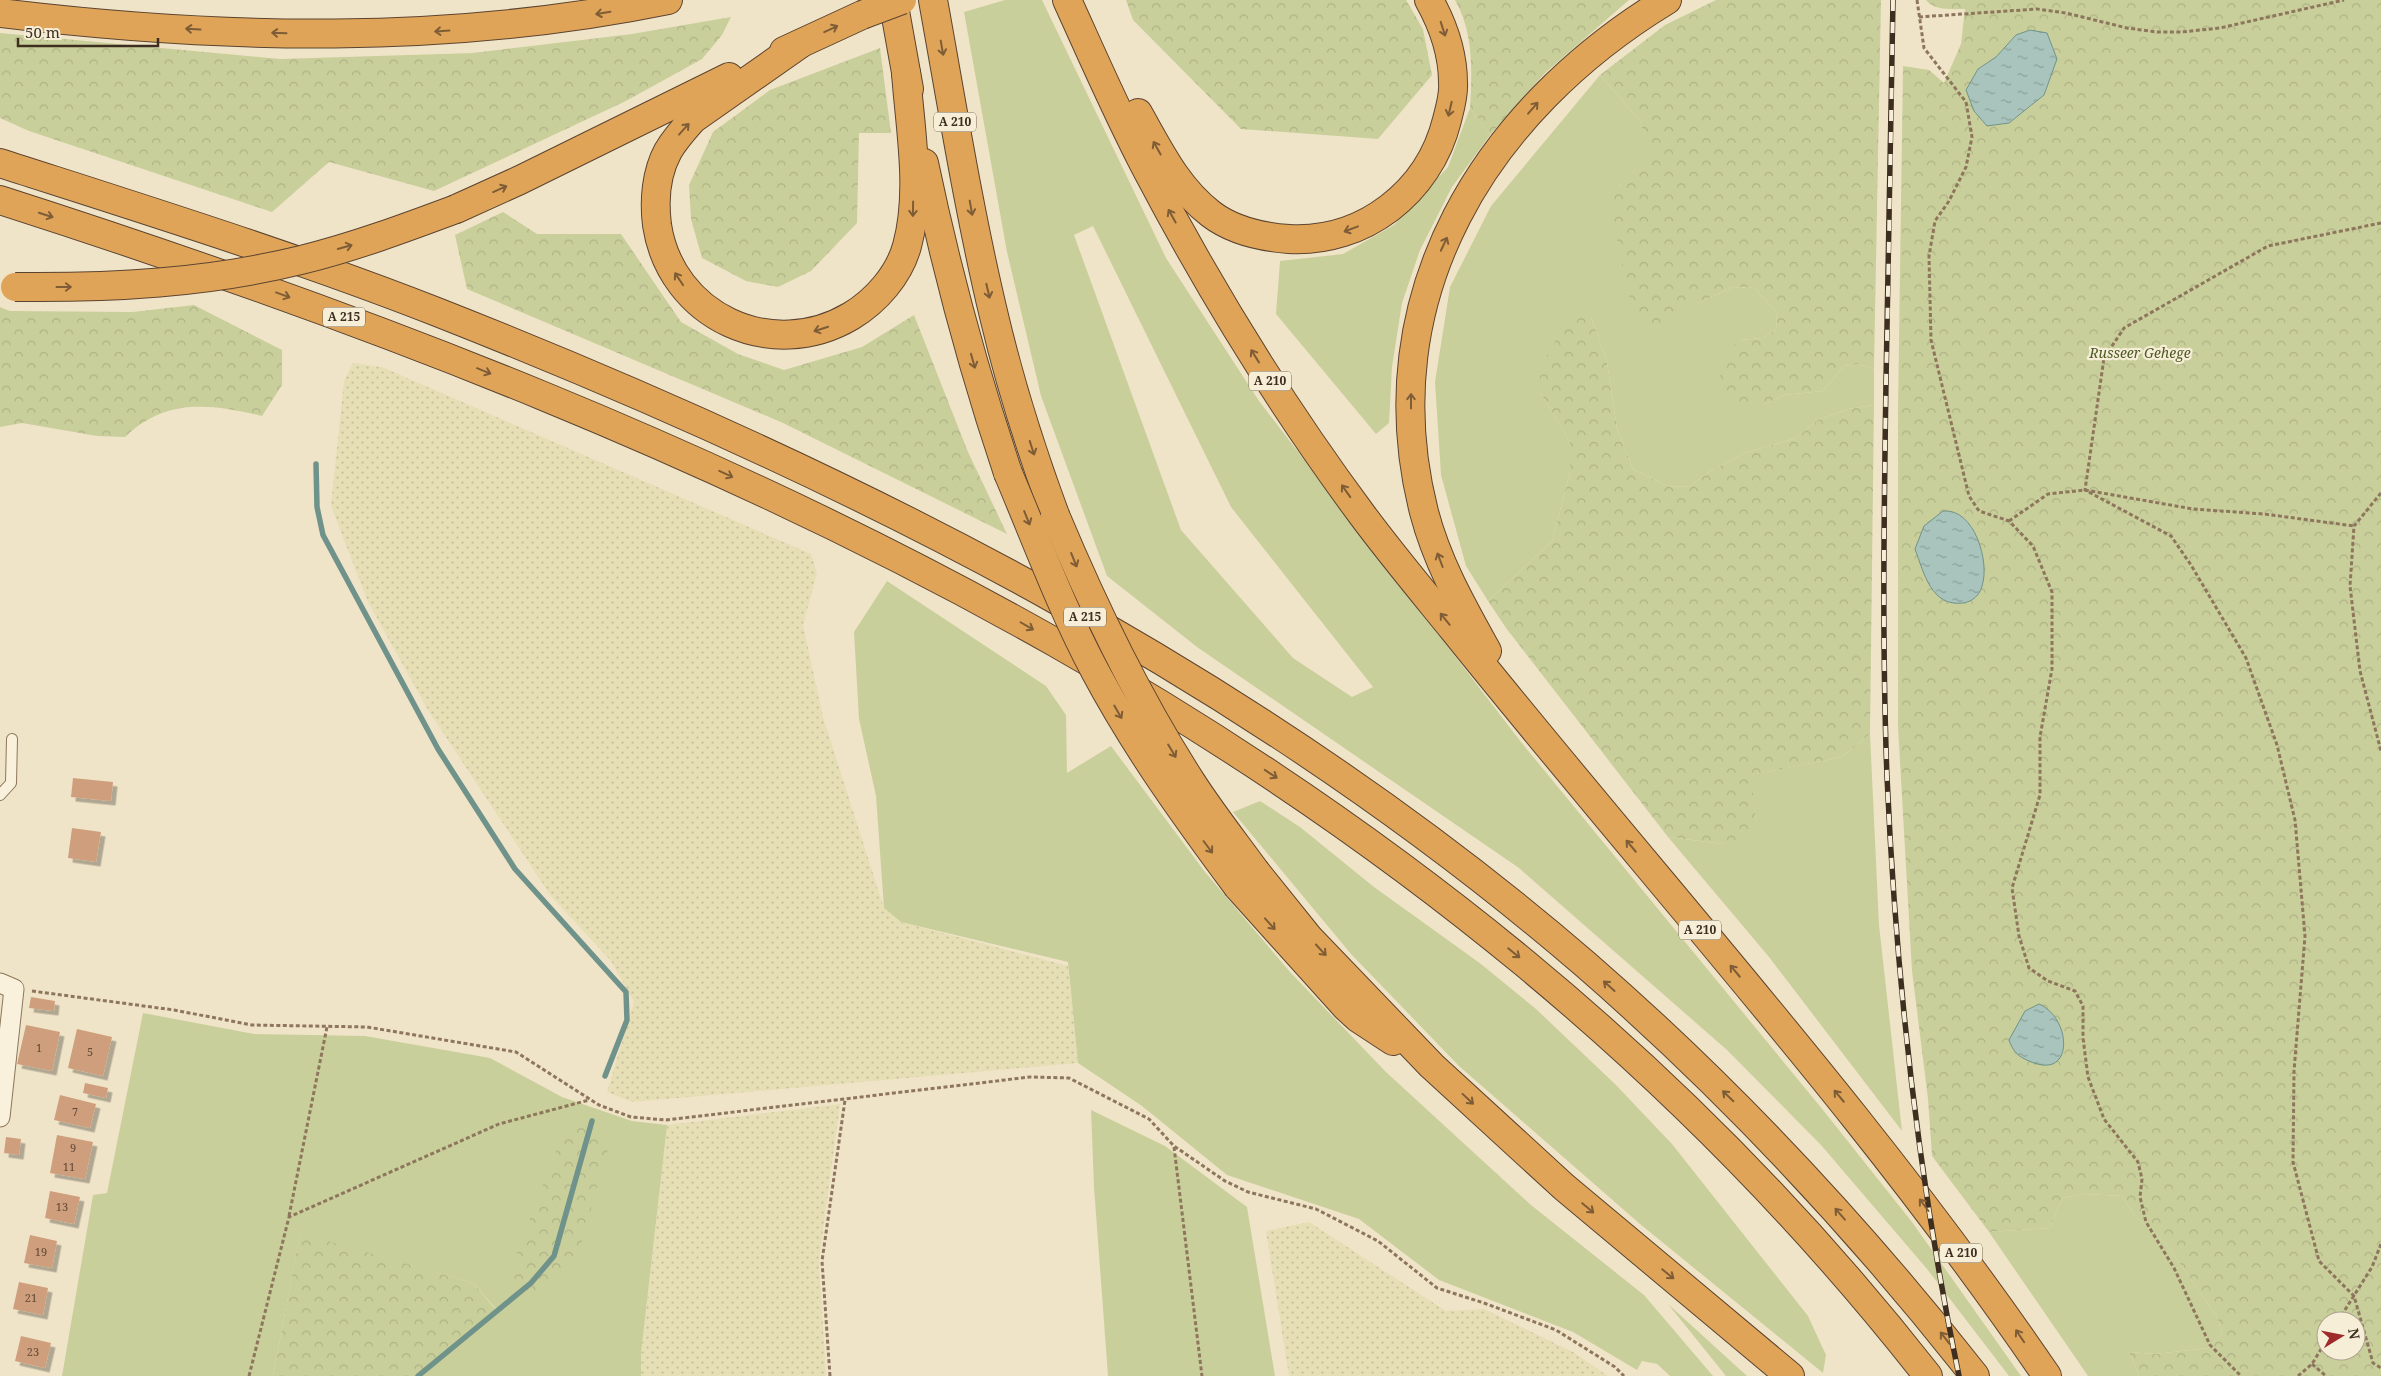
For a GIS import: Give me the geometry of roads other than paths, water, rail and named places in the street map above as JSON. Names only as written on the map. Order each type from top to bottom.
[{"type":"highway","points":[[0,13],[173,28],[372,34],[434,32],[526,23],[614,11],[668,0]]},
{"type":"highway","points":[[893,0],[906,73],[943,248],[973,361],[1008,472],[1060,598],[1111,700],[1132,736],[1180,809],[1247,879],[1262,916],[1358,1018],[1432,1066],[1564,1187],[1790,1376]]},
{"type":"highway","points":[[8,286],[139,285],[253,270],[302,260],[373,239],[456,209],[520,180],[800,44],[862,15],[902,0]]},
{"type":"highway","name":"A 210","points":[[933,0],[978,244],[994,317],[1013,387],[1055,515],[1090,597],[1136,688],[1247,879]]},
{"type":"highway","points":[[1068,0],[1138,112],[1171,172],[1194,198],[1212,214],[1250,233],[1275,238],[1302,239],[1338,234],[1363,224],[1391,209],[1414,187],[1432,161],[1444,133],[1451,104],[1453,83],[1451,61],[1442,26],[1429,0]]},
{"type":"highway","name":"A 210","points":[[1068,0],[1145,167],[1227,312],[1273,385],[1363,516],[1530,726],[1870,1133],[1971,1267],[2047,1376]]},
{"type":"highway","points":[[1530,726],[1452,589],[1424,513],[1417,484],[1412,433],[1412,367],[1418,326],[1431,278],[1452,226],[1466,198],[1506,140],[1540,100],[1587,56],[1615,33],[1667,0]]},
{"type":"highway","points":[[800,44],[693,118],[679,134],[668,152],[661,169],[655,210],[659,235],[666,258],[679,281],[695,300],[732,325],[741,328],[782,335],[803,335],[822,330],[861,310],[880,293],[896,271],[906,248],[912,221],[914,172],[906,73]]},
{"type":"highway","name":"A 215","points":[[0,162],[242,242],[435,311],[700,422],[955,544],[1020,579],[1154,657],[1258,721],[1372,799],[1465,868],[1583,963],[1677,1047],[1799,1169],[1894,1275],[1975,1376]]},
{"type":"highway","name":"A 215","points":[[0,200],[143,246],[405,339],[541,394],[681,454],[793,505],[946,581],[1181,716],[1350,828],[1478,924],[1566,996],[1681,1102],[1782,1204],[1864,1296],[1928,1376]]},
{"type":"street","points":[[0,1117],[7,986]]},
{"type":"lane","points":[[0,795],[11,783],[12,739]]},
{"type":"water","points":[[2030,30],[2047,33],[2057,59],[2044,95],[2009,123],[1987,126],[1974,111],[1966,90],[1978,69],[1996,57],[2016,35]]},
{"type":"water","points":[[1943,511],[1954,512],[1964,518],[1972,527],[1982,551],[1984,576],[1981,589],[1972,600],[1963,603],[1952,603],[1943,600],[1936,594],[1926,578],[1915,549],[1924,526]]},
{"type":"water","points":[[2039,1004],[2050,1011],[2058,1022],[2064,1046],[2061,1056],[2055,1063],[2044,1065],[2029,1061],[2018,1055],[2009,1040],[2025,1011]]},
{"type":"waterway","points":[[316,464],[317,507],[323,535],[438,749],[515,869],[626,992],[627,1020],[605,1076]]},
{"type":"waterway","points":[[418,1376],[531,1283],[554,1256],[592,1121]]},
{"type":"railway","points":[[1893,0],[1884,530],[1884,678],[1887,777],[1896,928],[1911,1078],[1932,1228],[1959,1376]]},
{"type":"park label","name":"Russeer Gehege","points":[[2140,353]]}]
